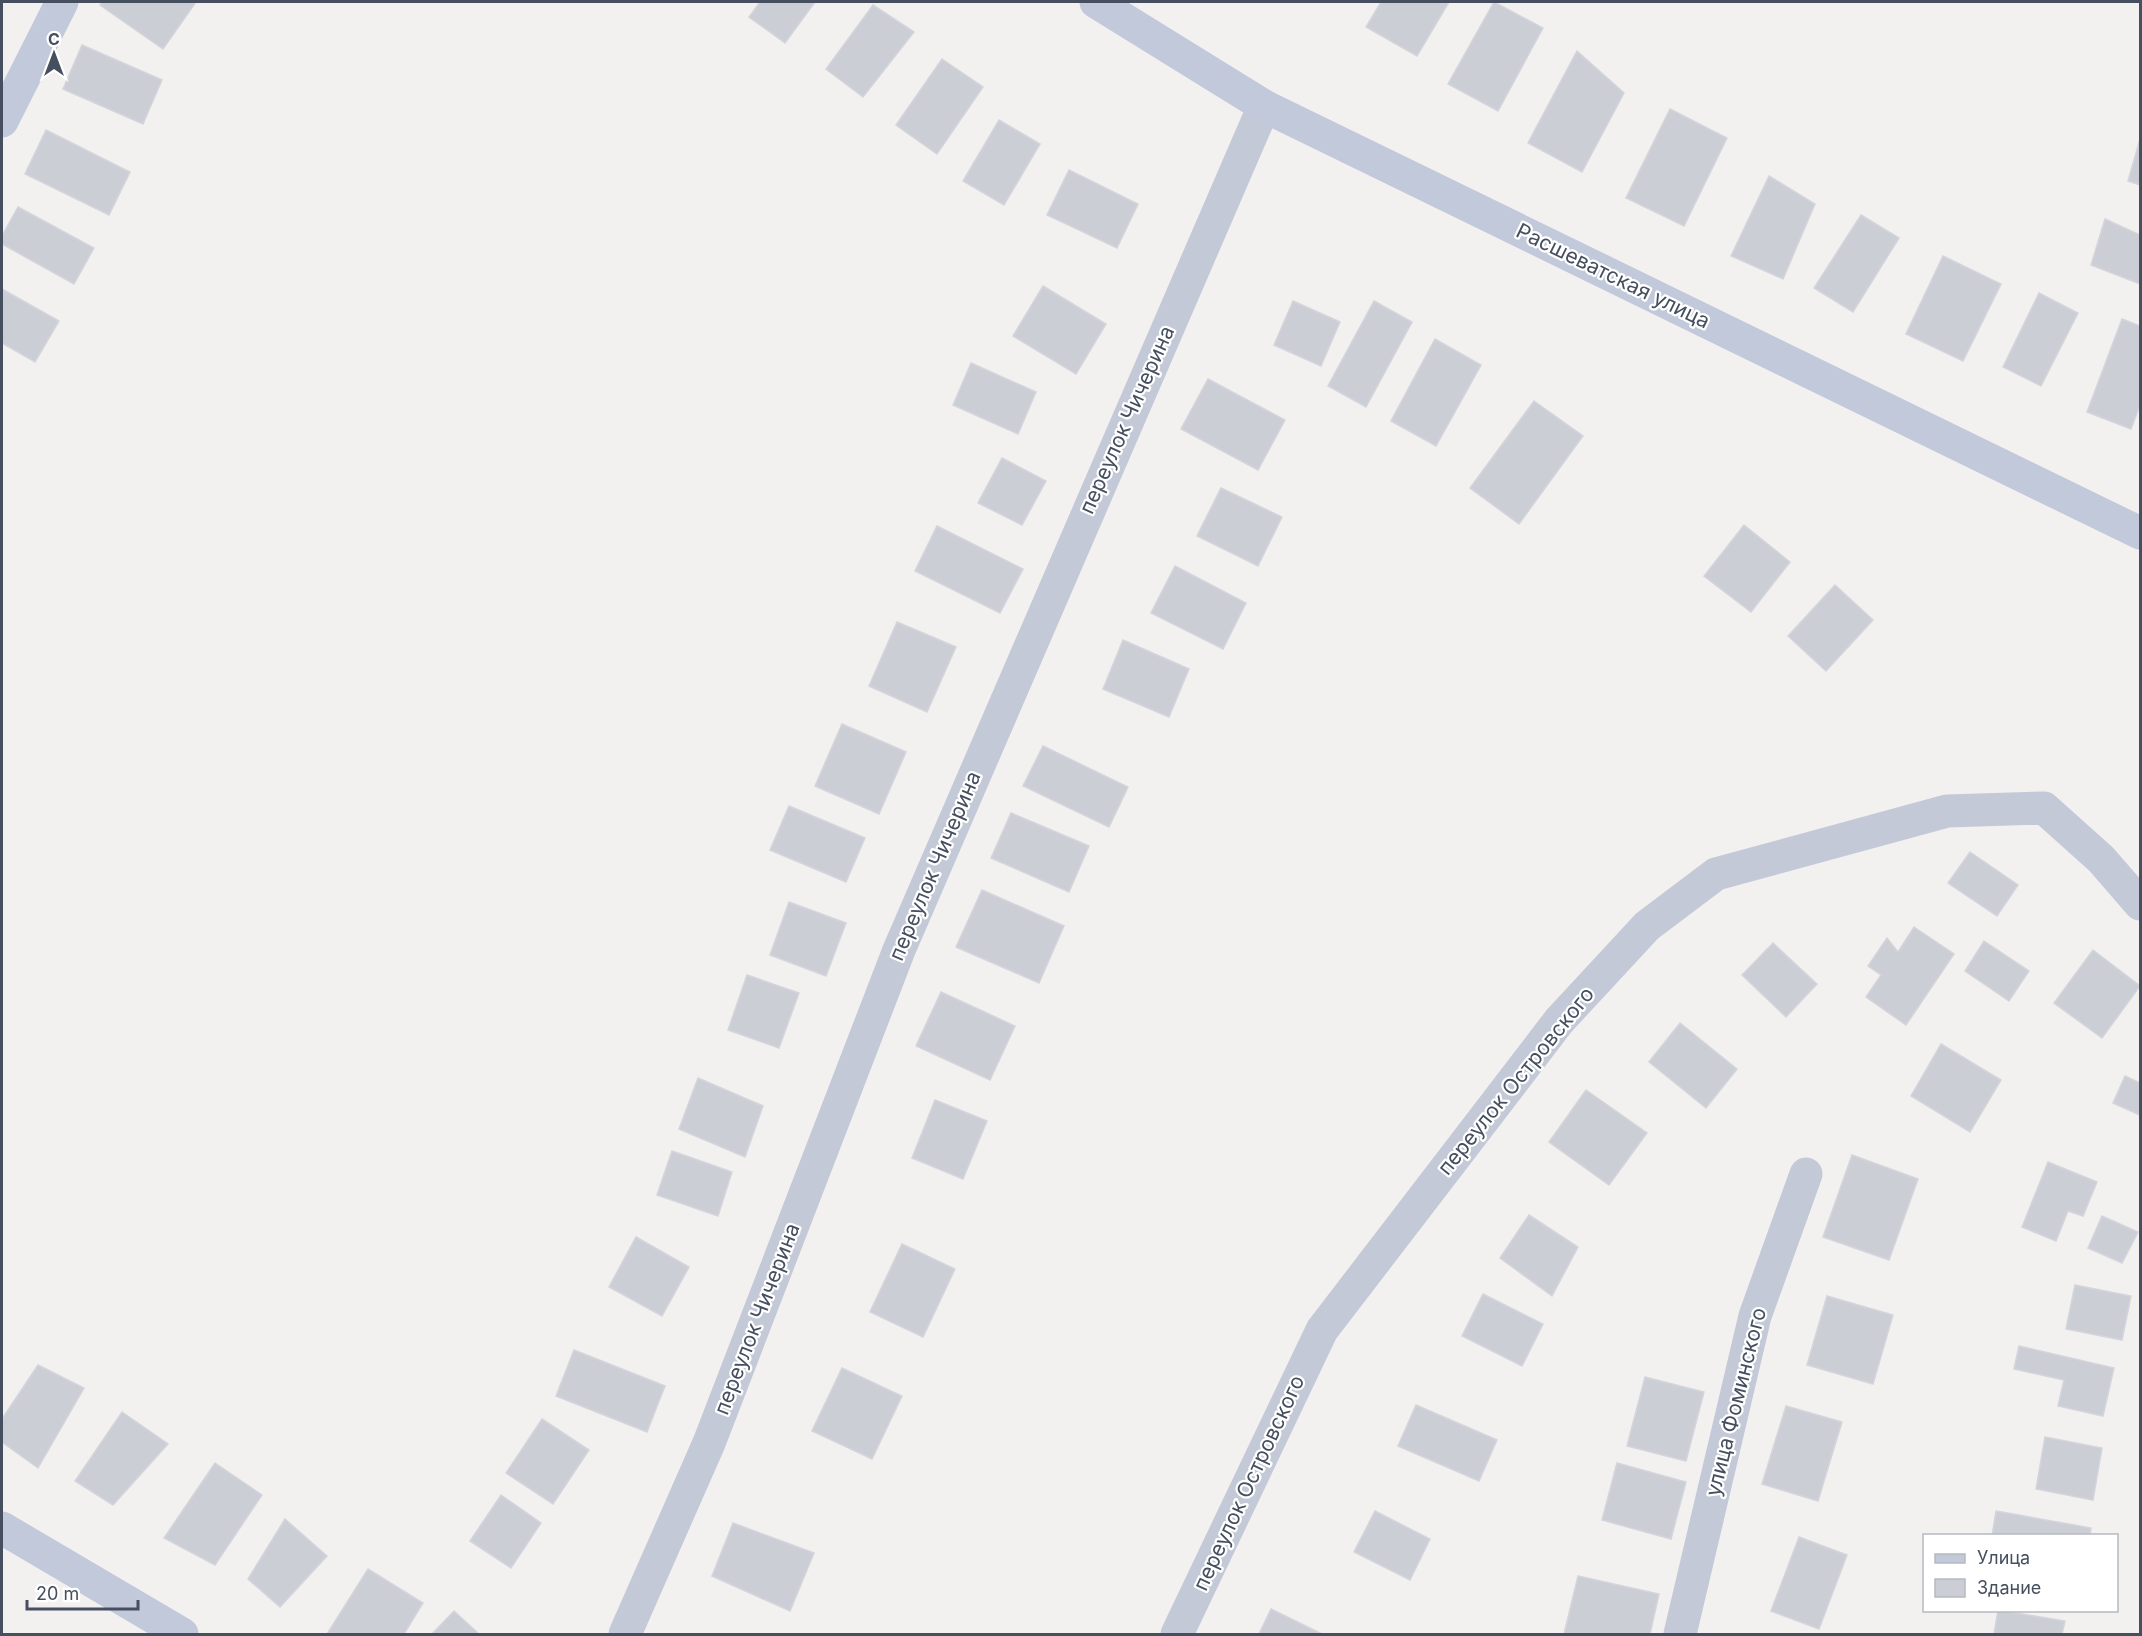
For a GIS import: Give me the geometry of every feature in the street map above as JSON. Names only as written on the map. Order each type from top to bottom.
[{"type":"street","points":[[2,121],[62,2]]},
{"type":"street","name":"Расшеватская улица","points":[[1096,2],[1264,106],[2140,533]]},
{"type":"street","name":"переулок Чичерина","points":[[625,1635],[709,1443],[899,950],[1264,106]]},
{"type":"street","name":"переулок Островского","points":[[1177,1635],[1322,1330],[1559,1021],[1647,926],[1716,874],[1947,811],[2044,808],[2101,859],[2140,904]]},
{"type":"street","name":"улица Фоминского","points":[[1680,1635],[1755,1316],[1806,1174]]},
{"type":"street","points":[[2,1528],[182,1635]]},
{"type":"building","points":[[102,2],[196,2],[163,49],[100,5]]},
{"type":"building","points":[[760,2],[815,2],[785,43],[749,17]]},
{"type":"building","points":[[1381,2],[1449,2],[1417,56],[1366,27]]},
{"type":"building","points":[[1494,2],[1543,28],[1498,111],[1448,84]]},
{"type":"building","points":[[873,5],[914,32],[863,97],[826,69]]},
{"type":"building","points":[[82,45],[162,80],[143,124],[63,89]]},
{"type":"building","points":[[1577,51],[1624,93],[1582,172],[1528,143]]},
{"type":"building","points":[[942,59],[983,87],[937,154],[896,125]]},
{"type":"building","points":[[1670,109],[1727,138],[1684,226],[1626,198]]},
{"type":"building","points":[[999,120],[1040,144],[1004,205],[963,181]]},
{"type":"building","points":[[46,130],[130,172],[109,215],[25,174]]},
{"type":"building","points":[[2140,139],[2140,185],[2128,181]]},
{"type":"building","points":[[1069,170],[1138,204],[1117,248],[1047,215]]},
{"type":"building","points":[[1769,176],[1815,204],[1783,279],[1731,256]]},
{"type":"building","points":[[18,207],[94,248],[74,284],[2,244],[2,236]]},
{"type":"building","points":[[1861,215],[1899,238],[1853,312],[1814,288]]},
{"type":"building","points":[[2105,219],[2140,235],[2140,284],[2091,265]]},
{"type":"building","points":[[1943,256],[2001,284],[1963,361],[1906,334]]},
{"type":"building","points":[[1043,286],[1106,324],[1076,374],[1013,336]]},
{"type":"building","points":[[2,289],[59,321],[35,362],[2,343]]},
{"type":"building","points":[[2039,293],[2078,313],[2041,386],[2003,367]]},
{"type":"building","points":[[1293,301],[1340,322],[1321,366],[1274,345]]},
{"type":"building","points":[[1374,301],[1412,322],[1366,407],[1328,386]]},
{"type":"building","points":[[2122,319],[2140,326],[2140,405],[2131,429],[2087,412]]},
{"type":"building","points":[[1435,339],[1481,365],[1436,446],[1391,421]]},
{"type":"building","points":[[971,363],[1036,392],[1018,434],[953,405]]},
{"type":"building","points":[[1208,379],[1285,420],[1258,470],[1181,429]]},
{"type":"building","points":[[1534,401],[1583,436],[1519,524],[1470,488]]},
{"type":"building","points":[[1002,458],[1046,481],[1022,525],[978,503]]},
{"type":"building","points":[[1221,488],[1282,517],[1258,566],[1197,536]]},
{"type":"building","points":[[1744,525],[1790,562],[1751,612],[1704,576]]},
{"type":"building","points":[[937,526],[1023,569],[1000,613],[915,571]]},
{"type":"building","points":[[1175,566],[1246,603],[1223,649],[1151,613]]},
{"type":"building","points":[[1835,585],[1873,620],[1826,671],[1788,636]]},
{"type":"building","points":[[897,622],[956,647],[927,712],[869,686]]},
{"type":"building","points":[[1123,640],[1189,669],[1169,717],[1103,689]]},
{"type":"building","points":[[842,724],[906,752],[879,814],[815,786]]},
{"type":"building","points":[[1043,746],[1128,787],[1109,827],[1023,786]]},
{"type":"building","points":[[789,806],[865,838],[846,882],[770,850]]},
{"type":"building","points":[[1011,813],[1089,846],[1069,892],[991,858]]},
{"type":"building","points":[[1970,852],[2018,885],[1997,916],[1948,883]]},
{"type":"building","points":[[982,890],[1064,926],[1039,983],[956,947]]},
{"type":"building","points":[[789,902],[846,923],[826,976],[770,955]]},
{"type":"building","points":[[1914,927],[1954,954],[1906,1025],[1866,997],[1881,975],[1868,966],[1887,938],[1898,952]]},
{"type":"building","points":[[1984,941],[2029,971],[2009,1001],[1965,971]]},
{"type":"building","points":[[1773,943],[1817,984],[1786,1017],[1742,975]]},
{"type":"building","points":[[2093,950],[2140,986],[2102,1038],[2054,1003]]},
{"type":"building","points":[[747,975],[799,993],[779,1048],[728,1030]]},
{"type":"building","points":[[941,992],[1015,1026],[990,1080],[916,1046]]},
{"type":"building","points":[[1680,1023],[1737,1069],[1706,1108],[1649,1062]]},
{"type":"building","points":[[1941,1044],[2001,1080],[1970,1132],[1911,1096]]},
{"type":"building","points":[[2125,1076],[2140,1083],[2140,1115],[2113,1103]]},
{"type":"building","points":[[698,1078],[763,1106],[745,1157],[679,1129]]},
{"type":"building","points":[[1586,1090],[1647,1133],[1609,1185],[1549,1142]]},
{"type":"building","points":[[935,1100],[987,1121],[963,1179],[912,1158]]},
{"type":"building","points":[[672,1151],[732,1172],[718,1216],[657,1195]]},
{"type":"building","points":[[1852,1155],[1918,1179],[1889,1260],[1823,1237]]},
{"type":"building","points":[[2048,1162],[2097,1182],[2083,1216],[2068,1211],[2056,1241],[2022,1227]]},
{"type":"building","points":[[1529,1215],[1578,1247],[1552,1296],[1500,1258]]},
{"type":"building","points":[[2102,1216],[2138,1232],[2122,1263],[2088,1248]]},
{"type":"building","points":[[636,1237],[689,1267],[662,1316],[609,1287]]},
{"type":"building","points":[[902,1244],[955,1269],[923,1337],[870,1312]]},
{"type":"building","points":[[2075,1285],[2131,1296],[2122,1340],[2066,1329]]},
{"type":"building","points":[[1483,1294],[1543,1324],[1522,1366],[1462,1336]]},
{"type":"building","points":[[1827,1296],[1893,1315],[1873,1384],[1807,1365]]},
{"type":"building","points":[[2019,1346],[2114,1368],[2103,1416],[2058,1406],[2064,1380],[2014,1369]]},
{"type":"building","points":[[574,1350],[665,1386],[647,1432],[556,1396]]},
{"type":"building","points":[[38,1365],[84,1388],[38,1468],[2,1442],[2,1419]]},
{"type":"building","points":[[842,1368],[902,1396],[872,1459],[812,1431]]},
{"type":"building","points":[[1645,1377],[1704,1392],[1686,1461],[1627,1446]]},
{"type":"building","points":[[1416,1405],[1497,1440],[1479,1481],[1398,1446]]},
{"type":"building","points":[[1786,1406],[1842,1422],[1818,1501],[1762,1484]]},
{"type":"building","points":[[122,1412],[168,1444],[113,1505],[75,1481]]},
{"type":"building","points":[[542,1419],[589,1450],[553,1504],[506,1473]]},
{"type":"building","points":[[2045,1437],[2102,1448],[2093,1500],[2036,1489]]},
{"type":"building","points":[[215,1463],[262,1495],[215,1565],[164,1538]]},
{"type":"building","points":[[1617,1463],[1686,1482],[1671,1539],[1602,1520]]},
{"type":"building","points":[[501,1495],[541,1523],[511,1568],[470,1541]]},
{"type":"building","points":[[1375,1511],[1430,1539],[1410,1580],[1354,1552]]},
{"type":"building","points":[[1996,1511],[2091,1528],[2090,1534],[1992,1534]]},
{"type":"building","points":[[285,1519],[327,1556],[280,1607],[248,1579]]},
{"type":"building","points":[[733,1523],[814,1553],[790,1611],[712,1576]]},
{"type":"building","points":[[1799,1537],[1847,1555],[1819,1629],[1771,1611]]},
{"type":"building","points":[[368,1569],[423,1603],[404,1634],[327,1634]]},
{"type":"building","points":[[1578,1576],[1659,1594],[1650,1634],[1564,1634]]},
{"type":"building","points":[[1271,1609],[1322,1634],[1259,1634]]},
{"type":"building","points":[[454,1611],[479,1634],[432,1634]]},
{"type":"building","points":[[1998,1612],[2065,1621],[2062,1634],[1994,1634]]}]
